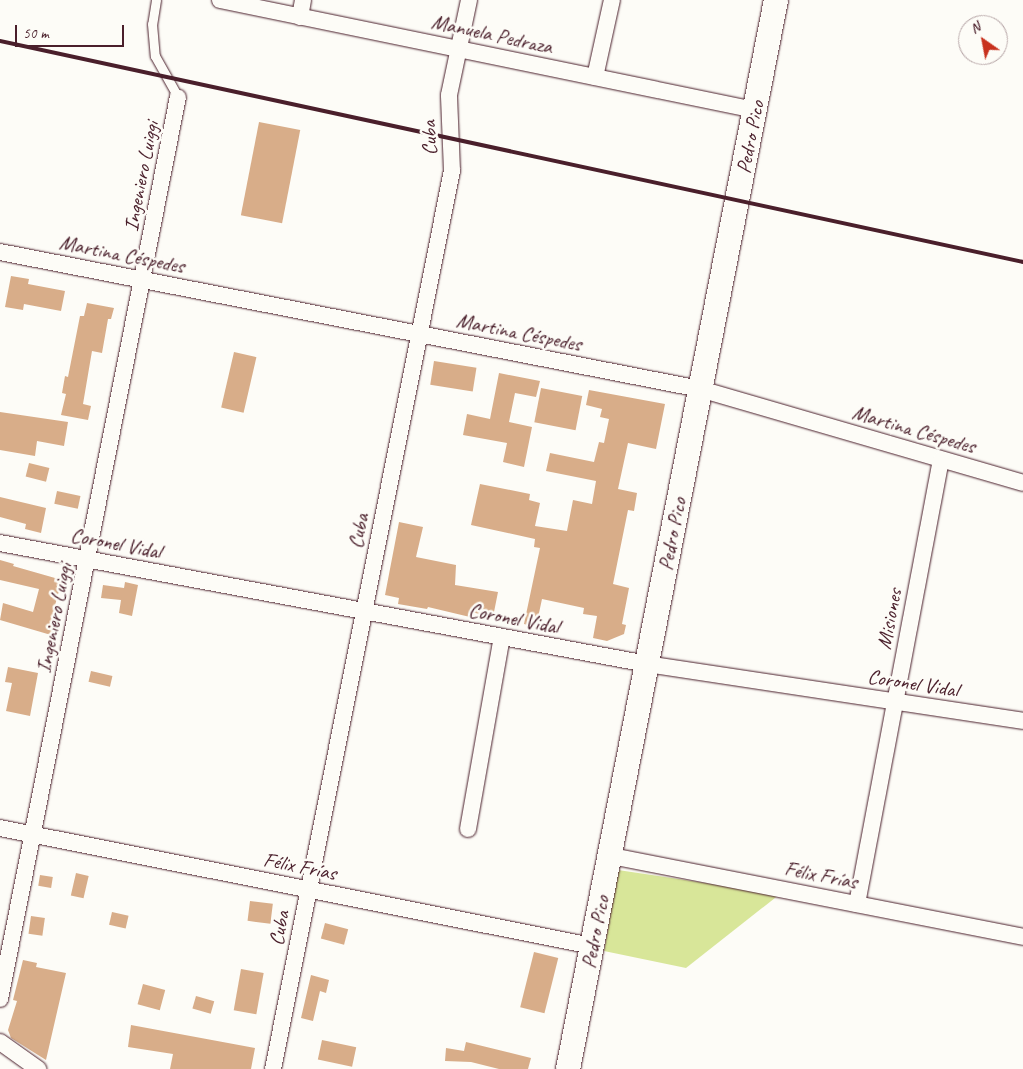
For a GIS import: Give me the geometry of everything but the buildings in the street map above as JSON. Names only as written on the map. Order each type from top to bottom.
[{"type":"street","name":"Manuela Pedraza","points":[[220,0],[755,110]]},
{"type":"street","points":[[300,16],[303,0]]},
{"type":"street","name":"Cuba","points":[[273,1069],[452,171],[448,95],[468,0]]},
{"type":"street","points":[[595,77],[612,0]]},
{"type":"street","name":"Pedro Pico","points":[[568,1069],[611,856],[646,664],[776,0]]},
{"type":"street","name":"Ingeniero Luiggi","points":[[0,1000],[178,97]]},
{"type":"street","name":"Martina Céspedes","points":[[0,252],[700,389],[1023,483]]},
{"type":"street","name":"Misiones","points":[[857,904],[941,460]]},
{"type":"street","name":"Coronel Vidal","points":[[0,543],[646,664],[1023,721]]},
{"type":"street","points":[[468,829],[502,637]]},
{"type":"street","name":"Félix Frías","points":[[0,828],[592,946]]},
{"type":"street","name":"Félix Frías","points":[[611,856],[1023,937]]},
{"type":"street","points":[[0,1042],[38,1069]]},
{"type":"lane","points":[[156,0],[152,24],[155,56],[178,97]]},
{"type":"green space","points":[[618,870],[780,894],[686,968],[604,951]]},
{"type":"railway","points":[[0,41],[1023,262]]}]
